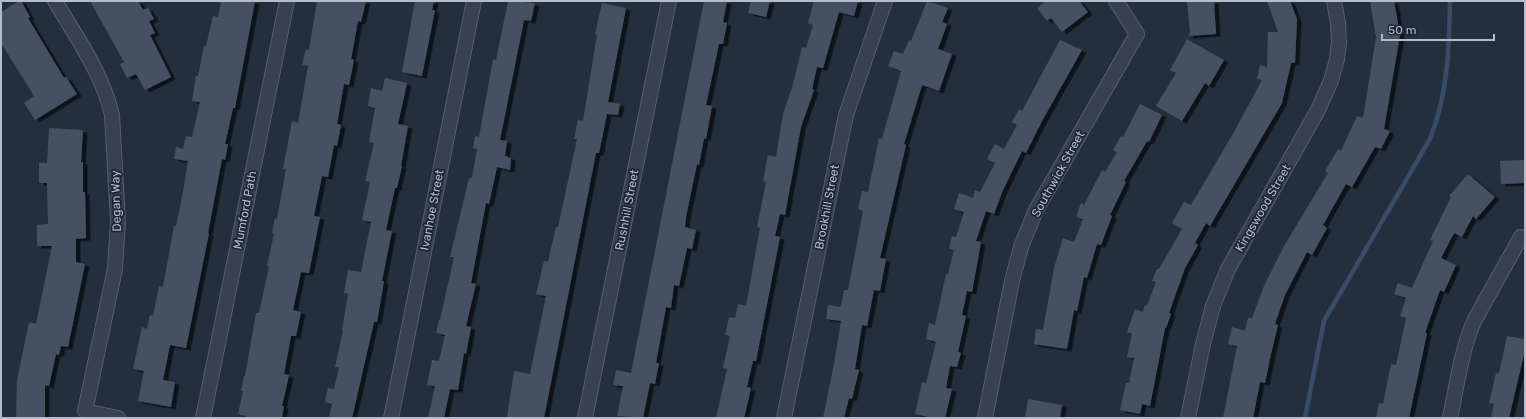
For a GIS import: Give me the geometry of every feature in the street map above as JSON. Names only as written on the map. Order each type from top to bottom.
[{"type":"street","name":"Degan Way","points":[[55,1],[96,71],[107,95],[112,116],[118,247],[115,269],[85,411],[118,418]]},
{"type":"street","name":"Mumford Path","points":[[203,418],[287,1]]},
{"type":"street","name":"Ivanhoe Street","points":[[391,418],[474,1]]},
{"type":"street","name":"Rushhill Street","points":[[585,418],[669,1]]},
{"type":"street","name":"Brookhill Street","points":[[784,418],[846,115],[885,1]]},
{"type":"street","name":"Southwick Street","points":[[985,418],[1012,281],[1022,247],[1036,210],[1137,34],[1116,1]]},
{"type":"street","name":"Kingswood Street","points":[[1188,418],[1203,344],[1213,306],[1228,269],[1318,110],[1331,81],[1337,59],[1339,42],[1338,23],[1334,1]]},
{"type":"street","points":[[1450,418],[1468,334],[1474,321],[1523,238]]},
{"type":"building","points":[[21,1],[30,17],[28,18],[64,78],[66,77],[77,94],[35,120],[24,103],[34,96],[1,43],[1,12]]},
{"type":"building","points":[[90,1],[138,1],[143,10],[148,8],[154,19],[149,21],[155,33],[150,35],[171,77],[145,90],[136,74],[127,78],[120,64],[124,62]]},
{"type":"building","points":[[221,1],[255,1],[235,108],[233,108],[225,144],[228,144],[225,160],[222,159],[186,348],[170,345],[163,380],[175,382],[171,407],[138,401],[144,371],[133,369],[142,327],[147,329],[150,315],[153,316],[159,286],[163,287],[188,161],[174,159],[176,147],[183,149],[186,136],[192,137],[200,102],[192,101],[196,76],[198,76],[204,46],[206,46],[213,16],[218,17]]},
{"type":"building","points":[[317,1],[366,1],[361,22],[358,21],[351,59],[354,60],[349,85],[344,84],[337,124],[341,125],[337,146],[334,145],[328,177],[322,176],[314,216],[320,217],[309,273],[301,272],[293,310],[301,312],[296,336],[291,336],[284,374],[289,375],[282,406],[284,406],[282,418],[245,418],[246,416],[238,414],[243,391],[241,391],[256,313],[259,313],[269,266],[267,266],[274,234],[272,233],[275,218],[277,219],[286,169],[283,169],[292,121],[298,123],[308,66],[302,65],[306,49],[309,50]]},
{"type":"building","points":[[415,1],[434,1],[432,10],[435,10],[422,76],[402,72]]},
{"type":"building","points":[[508,1],[535,3],[531,21],[524,20],[500,140],[507,141],[505,156],[511,158],[510,170],[497,167],[489,204],[486,203],[471,283],[476,284],[466,326],[471,327],[466,354],[464,353],[458,390],[450,389],[444,418],[428,418],[435,386],[427,385],[432,360],[439,361],[445,335],[436,333],[454,257],[450,257],[469,178],[472,178],[477,149],[473,148],[475,136],[479,137],[493,59],[496,60]]},
{"type":"building","points":[[704,1],[727,1],[723,22],[727,23],[723,44],[719,44],[706,105],[712,106],[706,139],[704,138],[699,165],[697,164],[686,217],[685,227],[696,230],[692,249],[687,248],[679,286],[674,285],[671,308],[666,307],[656,363],[659,363],[655,384],[650,383],[643,418],[617,416],[623,386],[613,385],[616,370],[631,373]]},
{"type":"building","points":[[751,1],[770,1],[766,17],[748,13]]},
{"type":"building","points":[[814,1],[858,1],[854,16],[839,12],[823,68],[817,67],[812,89],[814,90],[801,127],[785,215],[780,214],[775,236],[780,237],[756,361],[753,361],[747,387],[751,388],[744,418],[716,418],[727,369],[723,368],[730,336],[725,335],[729,317],[735,318],[738,304],[746,306],[760,228],[757,227],[766,182],[763,181],[768,155],[776,157],[783,114],[792,88],[802,47],[806,48],[813,25],[808,23]]},
{"type":"building","points":[[927,1],[948,8],[942,22],[947,24],[938,49],[952,54],[939,91],[922,85],[904,144],[906,145],[880,258],[886,259],[880,291],[874,290],[867,326],[862,325],[855,369],[859,370],[852,399],[849,398],[844,418],[823,418],[841,321],[826,319],[828,305],[841,307],[844,290],[848,290],[863,211],[858,209],[862,191],[868,192],[879,138],[882,139],[901,71],[888,66],[894,51],[903,54],[909,40],[911,41]]},
{"type":"building","points":[[1046,1],[1079,1],[1088,12],[1062,32],[1051,18],[1047,21],[1037,8]]},
{"type":"building","points":[[1187,1],[1214,1],[1216,34],[1188,36],[1190,33]]},
{"type":"building","points":[[1267,1],[1290,1],[1297,19],[1295,63],[1291,63],[1282,103],[1210,226],[1206,223],[1195,243],[1198,245],[1185,268],[1169,313],[1171,314],[1165,328],[1150,406],[1142,404],[1140,414],[1120,410],[1126,383],[1129,383],[1134,358],[1127,357],[1132,334],[1127,332],[1135,309],[1143,312],[1145,305],[1147,306],[1156,282],[1152,281],[1157,269],[1159,269],[1182,229],[1172,223],[1184,202],[1191,205],[1234,132],[1262,80],[1257,79],[1260,65],[1267,67],[1268,32],[1278,32]]},
{"type":"building","points":[[1370,1],[1394,1],[1400,35],[1384,129],[1390,131],[1381,149],[1375,147],[1352,187],[1346,184],[1323,225],[1327,228],[1312,255],[1307,252],[1285,295],[1275,324],[1278,325],[1265,383],[1260,382],[1253,418],[1223,418],[1237,346],[1228,344],[1232,327],[1245,331],[1248,318],[1252,318],[1264,286],[1284,246],[1328,173],[1325,171],[1338,149],[1341,151],[1357,116],[1363,118],[1376,37]]},
{"type":"building","points":[[602,3],[626,8],[608,102],[620,104],[618,115],[607,114],[599,153],[596,153],[544,418],[507,418],[514,371],[530,374],[546,296],[536,294],[544,261],[548,262],[556,227],[558,227],[577,139],[574,139],[578,120],[583,121],[597,35],[595,34]]},
{"type":"building","points":[[1187,39],[1224,60],[1209,86],[1205,83],[1182,121],[1156,106],[1176,73],[1170,70]]},
{"type":"building","points":[[1060,40],[1082,50],[1042,121],[1026,153],[1022,151],[1003,190],[994,214],[986,211],[976,241],[981,242],[972,292],[967,291],[962,315],[966,316],[958,352],[961,353],[957,367],[950,366],[946,388],[952,389],[945,418],[933,418],[915,414],[922,382],[926,383],[936,342],[926,339],[929,323],[935,325],[946,274],[948,274],[954,250],[949,249],[952,236],[956,237],[964,212],[954,209],[959,193],[973,198],[975,190],[980,192],[995,163],[987,159],[995,144],[1004,149],[1017,125],[1012,122],[1019,109],[1022,111]]},
{"type":"building","points":[[385,78],[407,83],[398,124],[408,126],[402,166],[397,188],[395,188],[386,230],[392,231],[382,281],[384,281],[377,322],[374,322],[352,418],[329,418],[332,404],[325,402],[328,388],[334,389],[339,367],[335,367],[343,331],[348,294],[344,293],[348,270],[361,272],[371,222],[362,220],[370,182],[365,181],[374,143],[369,142],[375,108],[368,106],[371,88],[382,91]]},
{"type":"building","points":[[1140,104],[1162,115],[1149,142],[1147,141],[1124,181],[1126,182],[1110,215],[1112,216],[1101,245],[1097,244],[1087,278],[1084,277],[1077,311],[1074,310],[1067,349],[1034,344],[1036,329],[1043,330],[1054,268],[1063,238],[1074,242],[1083,219],[1076,217],[1081,203],[1084,205],[1102,170],[1105,172],[1117,152],[1113,150],[1121,136],[1123,137]]},
{"type":"building","points":[[49,128],[83,130],[81,162],[83,162],[83,192],[85,192],[86,238],[76,239],[76,262],[85,264],[68,347],[61,346],[59,355],[56,354],[49,386],[45,385],[45,418],[16,418],[17,380],[29,322],[36,324],[52,246],[37,246],[37,225],[48,224],[47,183],[39,183],[39,163],[47,163]]},
{"type":"building","points":[[1525,160],[1525,183],[1501,184],[1500,161]]},
{"type":"building","points":[[1468,174],[1495,197],[1476,219],[1473,216],[1462,237],[1454,233],[1441,258],[1456,265],[1444,292],[1440,290],[1425,333],[1427,333],[1409,418],[1376,418],[1379,403],[1383,404],[1391,364],[1396,365],[1406,318],[1400,316],[1406,298],[1394,294],[1398,283],[1412,288],[1433,241],[1430,240],[1451,197],[1449,196]]},
{"type":"building","points":[[1507,336],[1525,339],[1525,350],[1509,418],[1491,418],[1494,404],[1489,403],[1496,373],[1499,374]]},
{"type":"building","points":[[1028,399],[1062,405],[1060,418],[1025,418]]},
{"type":"waterway","points":[[1305,418],[1324,321],[1430,139],[1436,122],[1441,105],[1448,54],[1450,1]]}]
